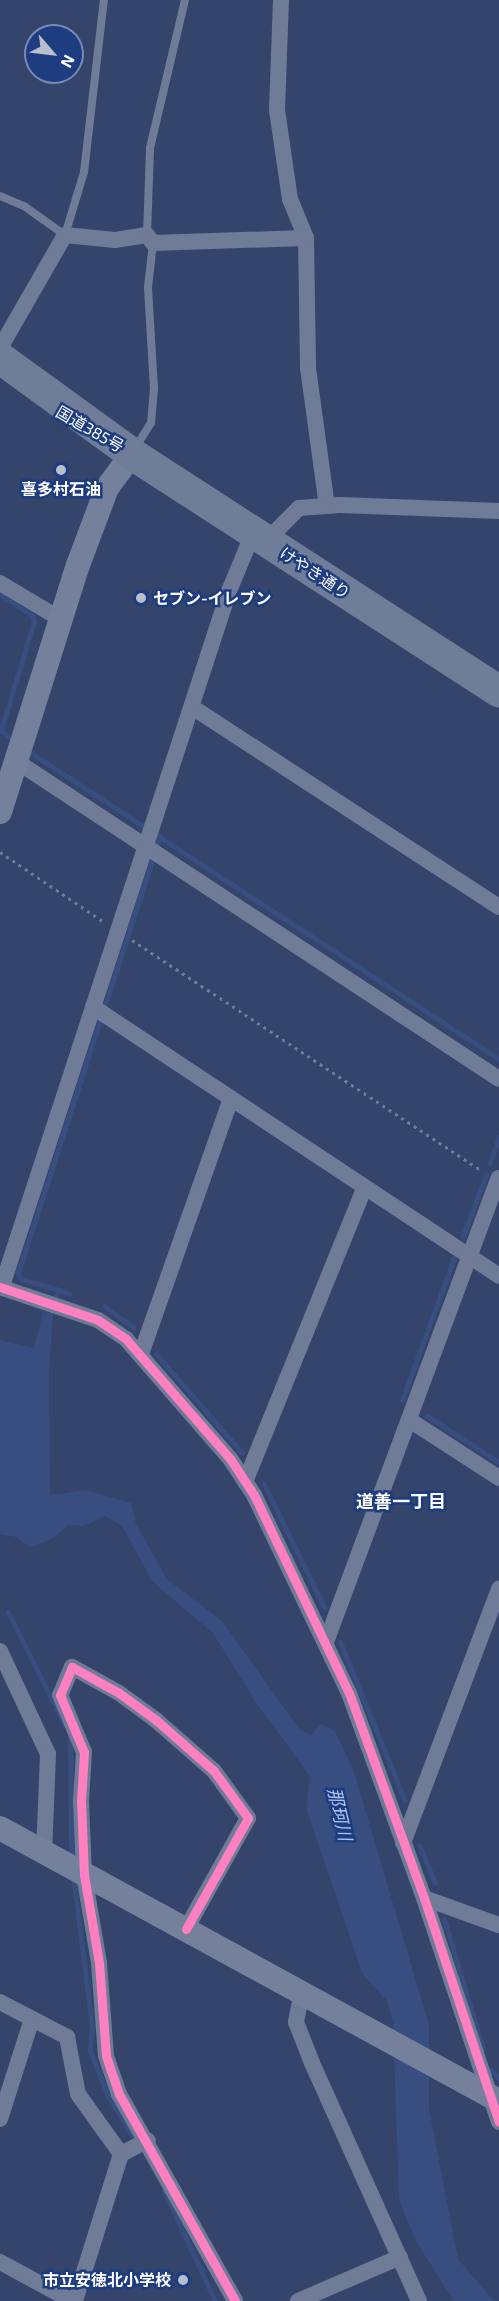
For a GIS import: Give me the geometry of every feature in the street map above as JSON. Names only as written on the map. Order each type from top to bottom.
[{"type":"highway","name":"国道385号","points":[[0,358],[132,454]]},
{"type":"highway","name":"国道385号","points":[[0,377],[132,454]]},
{"type":"highway","name":"けやき通り","points":[[132,454],[499,691]]},
{"type":"street","points":[[282,0],[277,110],[290,199],[306,238],[308,368],[327,506]]},
{"type":"street","points":[[0,348],[65,235],[115,240],[306,238]]},
{"type":"street","points":[[0,812],[107,488],[132,454]]},
{"type":"street","points":[[499,511],[327,506],[299,508],[259,537],[242,553],[1,1286],[98,1320],[141,1354],[245,1482],[326,1642],[349,1693],[495,2099],[499,2122]]},
{"type":"street","points":[[0,583],[62,620]]},
{"type":"street","points":[[192,707],[499,907]]},
{"type":"street","points":[[16,761],[499,1080]]},
{"type":"street","points":[[93,1007],[364,1189],[499,1276]]},
{"type":"street","points":[[141,1354],[231,1098]]},
{"type":"street","points":[[326,1642],[411,1420],[498,1179]]},
{"type":"street","points":[[245,1482],[364,1189]]},
{"type":"street","points":[[411,1420],[499,1478]]},
{"type":"street","points":[[403,1842],[499,1589]]},
{"type":"street","points":[[0,1651],[48,1754],[52,1857]]},
{"type":"street","points":[[186,1929],[248,1818],[213,1771],[156,1720],[119,1693],[72,1667],[60,1695],[84,1752],[81,1801],[83,1875],[99,1963],[106,2056],[119,2094],[148,2140],[235,2301]]},
{"type":"street","points":[[0,1828],[310,1996],[467,2086],[495,2099]]},
{"type":"street","points":[[424,1898],[499,1924]]},
{"type":"street","points":[[310,1996],[296,2022],[419,2301]]},
{"type":"street","points":[[0,2002],[67,2037],[78,2094],[121,2154]]},
{"type":"street","points":[[0,2118],[32,2019]]},
{"type":"street","points":[[0,2262],[73,2301],[121,2154],[148,2140]]},
{"type":"street","points":[[298,2301],[400,2257]]},
{"type":"lane","points":[[0,196],[24,206],[65,235],[84,172],[104,0]]},
{"type":"lane","points":[[132,454],[151,423],[154,389],[148,287],[150,148],[185,0]]},
{"type":"path","points":[[0,852],[498,1179]]},
{"type":"water","name":"那珂川","points":[[43,1312],[53,1313],[49,1373],[50,1495],[86,1490],[131,1503],[136,1524],[167,1579],[222,1621],[300,1730],[311,1735],[321,1724],[335,1731],[354,1772],[429,2025],[429,2109],[458,2259],[494,2301],[454,2301],[417,2243],[399,2200],[393,2023],[387,2001],[363,1975],[306,1808],[310,1776],[257,1704],[213,1633],[153,1582],[122,1526],[105,1516],[84,1526],[69,1525],[50,1540],[30,1547],[16,1537],[0,1534],[0,1340],[34,1348]]},
{"type":"waterway","points":[[0,595],[32,615],[34,621],[1,730],[15,743]]},
{"type":"waterway","points":[[25,749],[499,1059]]},
{"type":"waterway","points":[[56,1295],[59,1290],[21,1279],[18,1273],[160,837]]},
{"type":"waterway","points":[[490,1163],[499,1137]]},
{"type":"waterway","points":[[463,1236],[486,1174]]},
{"type":"waterway","points":[[402,1400],[454,1258]]},
{"type":"waterway","points":[[59,1290],[69,1294]]},
{"type":"waterway","points":[[104,1306],[133,1327]]},
{"type":"waterway","points":[[156,1354],[242,1453]]},
{"type":"waterway","points":[[427,1416],[499,1462]]},
{"type":"waterway","points":[[264,1484],[324,1607]]},
{"type":"waterway","points":[[8,1612],[64,1724]]},
{"type":"waterway","points":[[340,1642],[404,1799]]},
{"type":"waterway","points":[[70,1735],[71,1858]]},
{"type":"waterway","points":[[419,1845],[435,1883]]},
{"type":"waterway","points":[[73,1876],[92,2026],[90,2050],[107,2094],[137,2144]]},
{"type":"waterway","points":[[444,1919],[483,2049]]},
{"type":"waterway","points":[[490,2069],[499,2078]]},
{"type":"waterway","points":[[164,2191],[215,2301]]},
{"type":"cycle path","points":[[0,1287],[98,1320],[126,1339],[231,1460],[254,1495],[349,1693],[424,1898],[499,2122]]},
{"type":"cycle path","points":[[186,1929],[248,1818],[214,1771],[156,1720],[119,1693],[72,1667],[60,1695],[84,1752],[81,1801],[84,1875],[99,1963],[106,2056],[119,2094],[235,2301]]},
{"type":"place","name":"喜多村石油","points":[[61,470]]},
{"type":"place","name":"セブン-イレブン","points":[[141,598]]},
{"type":"place","name":"市立安徳北小学校","points":[[183,2280]]},
{"type":"district","name":"道善一丁目","points":[[401,1501]]}]
